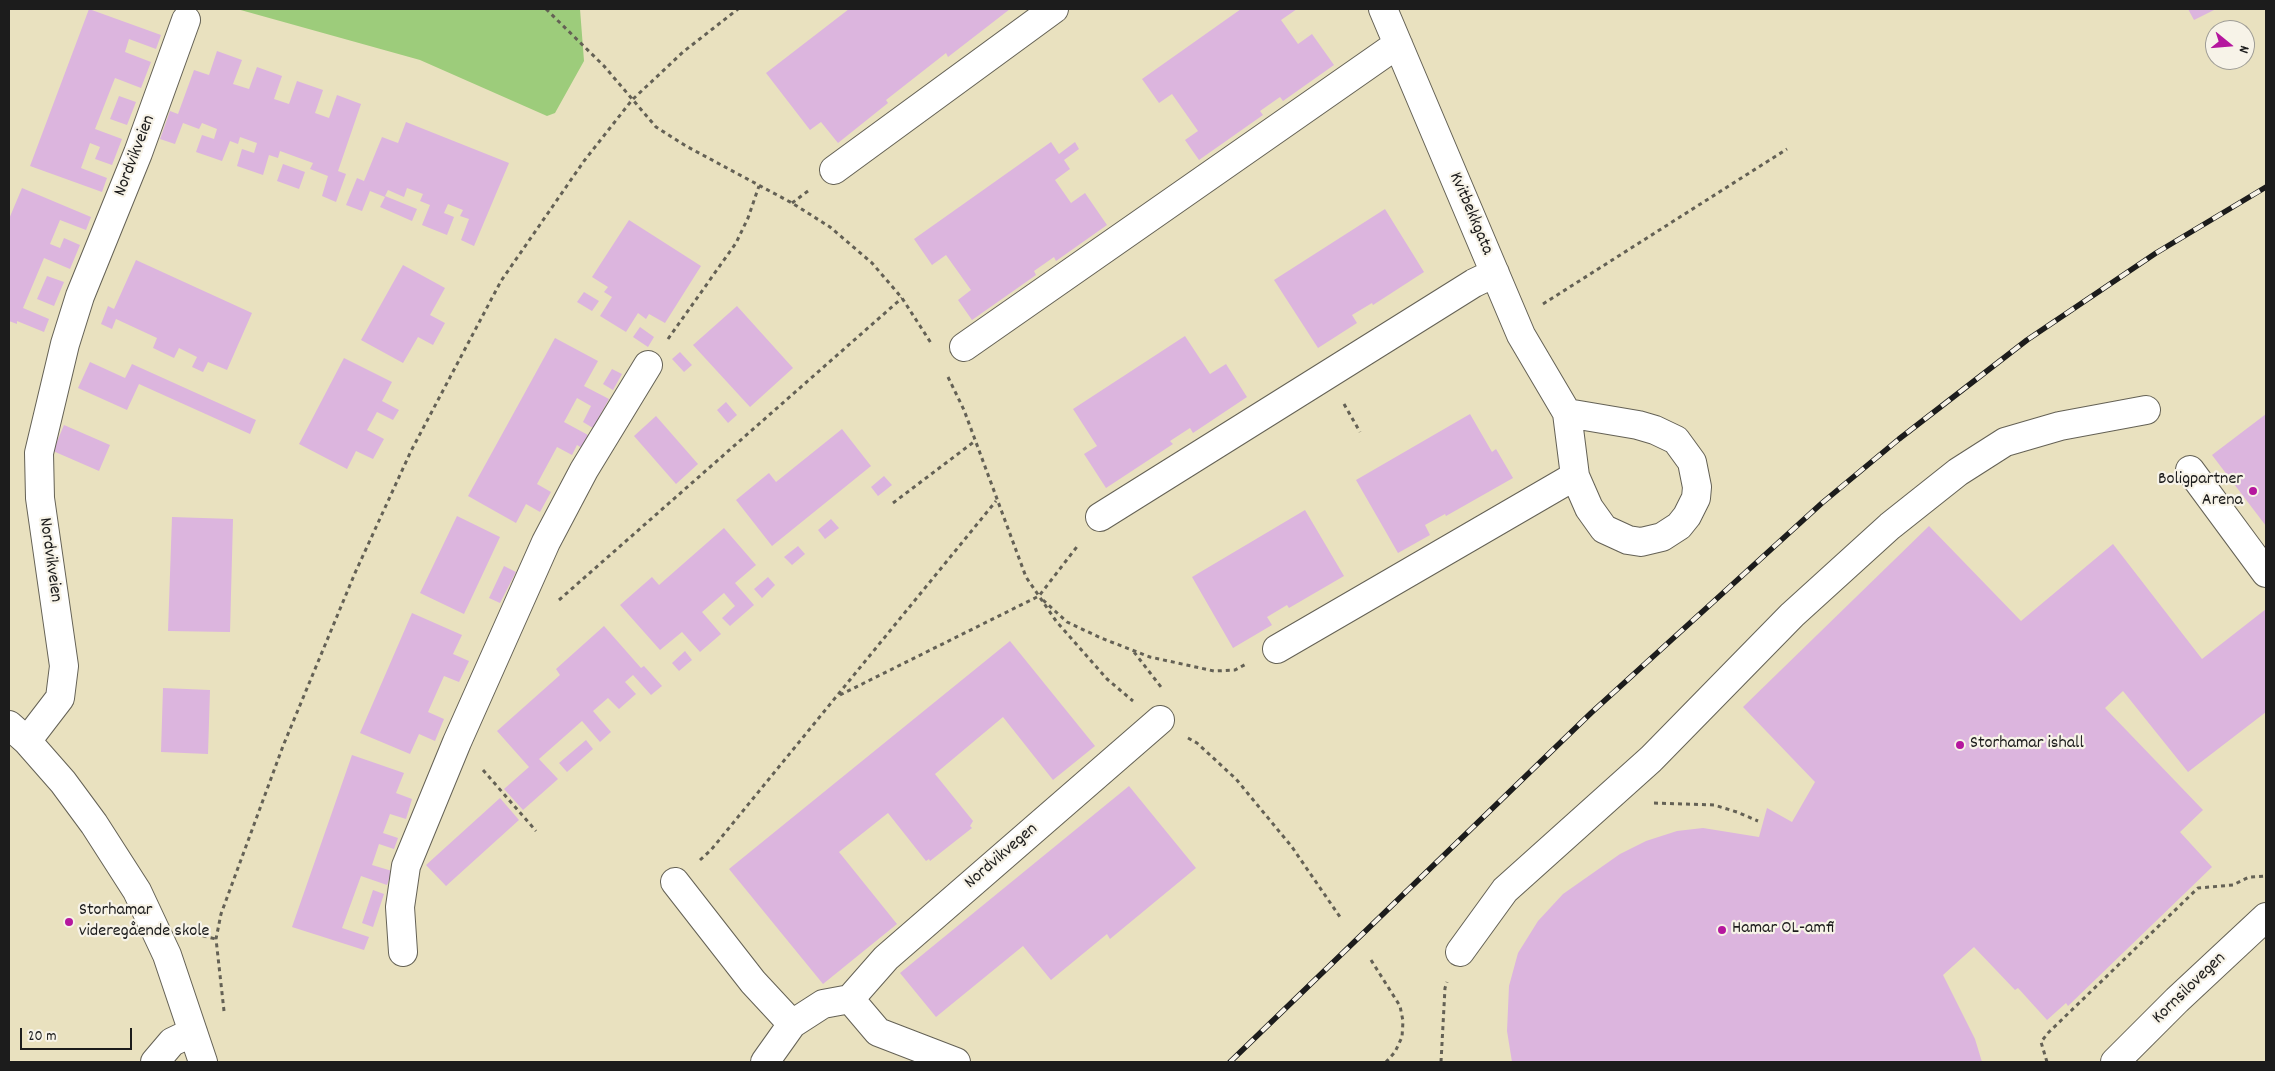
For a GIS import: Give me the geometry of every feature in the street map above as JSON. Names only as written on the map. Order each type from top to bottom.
[{"type":"street","points":[[834,170],[1054,9]]},
{"type":"street","name":"Kvitbekkgata","points":[[1383,9],[1521,335],[1566,413]]},
{"type":"street","name":"Nordvikveien","points":[[186,20],[138,153],[80,296],[65,344],[39,453],[40,498],[64,666],[60,698],[18,733],[63,782],[94,824],[137,891],[167,955],[203,1062]]},
{"type":"street","points":[[964,347],[1398,44]]},
{"type":"street","points":[[1100,517],[1474,283],[1495,273]]},
{"type":"street","points":[[403,952],[400,907],[406,866],[546,542],[584,470],[648,365]]},
{"type":"street","points":[[1460,952],[1505,890],[1651,759],[1792,615],[1890,526],[1958,472],[2005,442],[2060,426],[2146,410]]},
{"type":"street","points":[[1566,413],[1638,425],[1655,430],[1676,440],[1692,462],[1697,487],[1696,498],[1687,516],[1679,526],[1662,537],[1641,542],[1616,536],[1604,529],[1588,508],[1575,476],[1566,413]]},
{"type":"street","points":[[2190,470],[2266,573]]},
{"type":"street","points":[[1277,649],[1575,476]]},
{"type":"street","name":"Nordvikvegen","points":[[850,1000],[886,958],[1160,720]]},
{"type":"street","points":[[675,882],[753,982],[792,1024]]},
{"type":"street","name":"Kornsilovegen","points":[[2115,1062],[2177,1000],[2266,917]]},
{"type":"street","points":[[765,1062],[792,1024],[823,1004],[850,1000],[878,1032],[956,1062]]},
{"type":"street","points":[[155,1062],[172,1042],[193,1032]]},
{"type":"path","points":[[546,9],[597,59],[656,127],[686,146],[830,227],[872,263],[902,298],[936,351]]},
{"type":"path","points":[[225,1016],[216,939],[221,914],[283,746],[355,573],[411,451],[501,281],[584,162],[632,100],[683,52],[738,9]]},
{"type":"path","points":[[1515,321],[1787,149]]},
{"type":"path","points":[[648,365],[694,304],[736,242],[748,218],[760,186]]},
{"type":"path","points":[[557,602],[902,298]]},
{"type":"path","points":[[945,371],[964,410],[1026,577],[1056,621],[1107,679],[1145,711],[1196,743],[1236,779],[1292,847],[1340,917]]},
{"type":"path","points":[[893,503],[975,440]]},
{"type":"path","points":[[675,882],[711,850],[997,500]]},
{"type":"path","points":[[837,696],[1039,596],[1100,517]]},
{"type":"path","points":[[1039,596],[1067,622],[1150,658],[1214,672],[1235,670],[1277,649]]},
{"type":"path","points":[[458,742],[536,831]]},
{"type":"path","points":[[1604,802],[1714,805],[1758,821]]},
{"type":"path","points":[[2047,1062],[2042,1042],[2048,1033],[2198,888],[2233,885],[2249,877],[2266,876]]},
{"type":"path","points":[[1441,1062],[1445,988],[1460,952]]},
{"type":"path","points":[[1371,960],[1400,1006],[1403,1021],[1402,1037],[1395,1052],[1386,1062]]},
{"type":"green space","points":[[237,9],[580,9],[584,61],[555,113],[547,116],[420,60]]},
{"type":"building","points":[[89,9],[161,35],[156,49],[129,39],[125,52],[151,62],[141,88],[115,78],[95,129],[122,139],[112,165],[95,159],[100,147],[90,143],[81,168],[107,178],[102,192],[30,166]]},
{"type":"building","points":[[849,9],[1010,9],[948,57],[946,53],[886,100],[888,103],[838,143],[821,122],[810,130],[766,73]]},
{"type":"building","points":[[1241,9],[1297,9],[1281,20],[1298,44],[1312,34],[1334,65],[1283,101],[1280,97],[1260,111],[1263,115],[1199,160],[1185,140],[1198,131],[1172,94],[1159,103],[1142,79]]},
{"type":"building","points":[[2188,9],[2216,9],[2194,20]]},
{"type":"building","points":[[217,51],[242,60],[233,84],[249,89],[257,67],[282,76],[274,99],[289,104],[297,81],[323,90],[315,113],[329,118],[337,95],[361,104],[338,171],[346,174],[336,202],[322,196],[328,176],[310,169],[313,163],[280,151],[278,158],[269,155],[263,175],[237,166],[242,149],[254,153],[257,143],[240,137],[238,144],[230,141],[222,161],[196,152],[202,135],[214,139],[217,129],[202,123],[199,129],[183,123],[175,144],[160,139],[170,111],[178,114],[194,70],[209,75]]},
{"type":"building","points":[[119,96],[136,102],[127,125],[110,119]]},
{"type":"building","points":[[406,122],[509,163],[474,246],[461,240],[469,219],[460,216],[463,210],[448,204],[444,213],[454,217],[447,235],[422,225],[430,205],[420,201],[423,194],[407,188],[404,197],[388,190],[385,196],[417,209],[412,221],[380,207],[385,197],[370,191],[362,211],[346,205],[357,178],[364,181],[382,137],[398,143]]},
{"type":"building","points":[[1051,142],[1059,154],[1075,142],[1079,149],[1064,160],[1070,169],[1055,180],[1071,203],[1085,193],[1107,225],[1056,261],[1054,257],[1034,271],[1036,275],[972,320],[958,300],[971,290],[946,255],[932,265],[914,239]]},
{"type":"building","points":[[283,164],[305,172],[299,189],[277,181]]},
{"type":"building","points":[[22,188],[91,217],[86,230],[60,220],[50,244],[60,248],[64,238],[80,245],[70,269],[44,258],[23,308],[49,319],[44,332],[17,321],[17,324],[9,321],[9,219]]},
{"type":"building","points":[[1385,209],[1424,272],[1373,305],[1372,303],[1352,315],[1357,323],[1318,348],[1274,280]]},
{"type":"building","points":[[629,220],[701,266],[665,323],[649,314],[646,319],[638,313],[626,332],[600,316],[612,297],[604,292],[608,287],[592,277]]},
{"type":"building","points":[[136,260],[252,313],[227,370],[208,362],[203,372],[192,367],[197,357],[179,348],[174,358],[153,348],[157,338],[116,319],[112,329],[101,324],[108,306],[114,309]]},
{"type":"building","points":[[403,265],[445,288],[430,315],[445,323],[433,345],[418,337],[403,363],[361,340]]},
{"type":"building","points":[[47,276],[64,282],[54,306],[37,299]]},
{"type":"building","points":[[584,292],[599,301],[592,311],[577,302]]},
{"type":"building","points":[[737,306],[793,368],[750,407],[693,345]]},
{"type":"building","points":[[640,327],[654,337],[648,347],[633,337]]},
{"type":"building","points":[[1185,336],[1210,374],[1226,364],[1247,397],[1193,433],[1190,428],[1170,441],[1173,444],[1106,488],[1084,454],[1097,446],[1073,409]]},
{"type":"building","points":[[555,338],[598,361],[584,386],[609,399],[593,428],[583,422],[591,406],[577,398],[564,422],[588,435],[582,448],[577,445],[572,455],[557,447],[537,484],[551,492],[540,512],[526,504],[516,523],[468,496]]},
{"type":"building","points":[[680,352],[692,365],[684,372],[672,359]]},
{"type":"building","points":[[344,358],[392,382],[382,401],[399,410],[393,420],[377,412],[367,430],[384,439],[373,459],[356,451],[347,469],[299,444]]},
{"type":"building","points":[[90,362],[125,378],[132,364],[256,420],[250,434],[139,384],[127,410],[78,388]]},
{"type":"building","points":[[612,369],[622,374],[613,390],[603,384]]},
{"type":"building","points":[[726,402],[737,415],[728,423],[717,410]]},
{"type":"building","points":[[1470,414],[1492,452],[1496,449],[1513,478],[1446,516],[1445,514],[1425,525],[1430,535],[1398,553],[1356,480]]},
{"type":"building","name":"Boligpartner Arena","points":[[2266,414],[2266,526],[2212,455]]},
{"type":"building","points":[[656,416],[698,464],[676,484],[634,436]]},
{"type":"building","points":[[64,425],[110,445],[99,471],[53,451]]},
{"type":"building","points":[[842,429],[871,466],[772,546],[736,500],[769,473],[776,482]]},
{"type":"building","points":[[884,476],[892,485],[878,496],[871,487]]},
{"type":"building","points":[[1305,510],[1344,576],[1289,608],[1287,605],[1267,617],[1272,625],[1233,648],[1192,577]]},
{"type":"building","points":[[457,516],[500,537],[464,614],[420,593]]},
{"type":"building","points":[[172,517],[233,519],[230,632],[168,631]]},
{"type":"building","points":[[831,519],[839,528],[825,539],[818,530]]},
{"type":"building","points":[[1929,526],[2021,621],[2113,544],[2202,659],[2266,609],[2266,712],[2188,772],[2123,691],[2105,708],[2203,810],[2180,832],[2212,867],[2068,1006],[2066,1003],[2047,1020],[2018,988],[2015,990],[1974,947],[1943,975],[1975,1039],[1982,1062],[1512,1062],[1507,1031],[1509,986],[1518,953],[1538,921],[1563,894],[1620,854],[1646,841],[1677,831],[1703,828],[1759,837],[1767,808],[1792,822],[1815,782],[1743,707]]},
{"type":"building","points":[[724,528],[756,565],[735,583],[754,605],[730,626],[722,618],[735,606],[724,593],[702,612],[721,634],[700,652],[682,632],[660,650],[620,605],[652,577],[659,585]]},
{"type":"building","points":[[798,546],[805,554],[792,565],[784,557]]},
{"type":"building","points":[[504,566],[516,572],[500,603],[489,598]]},
{"type":"building","points":[[768,577],[775,585],[762,598],[754,589]]},
{"type":"building","points":[[412,613],[462,635],[453,654],[469,661],[459,682],[444,676],[428,712],[444,719],[435,741],[419,734],[410,754],[360,733]]},
{"type":"building","points":[[604,626],[641,668],[644,666],[662,686],[651,695],[633,675],[625,682],[636,694],[619,709],[608,698],[593,711],[611,732],[600,742],[582,721],[539,759],[558,779],[523,810],[504,789],[529,767],[497,731],[560,675],[556,669]]},
{"type":"building","points":[[1010,641],[1095,746],[1053,780],[1003,717],[935,774],[973,821],[970,826],[972,828],[930,861],[929,859],[926,861],[888,813],[839,852],[897,924],[823,984],[729,869]]},
{"type":"building","points":[[685,651],[692,660],[679,671],[672,663]]},
{"type":"building","points":[[163,688],[210,690],[208,754],[161,752]]},
{"type":"building","points":[[586,740],[593,749],[567,772],[559,763]]},
{"type":"building","points":[[352,755],[404,773],[396,793],[412,799],[406,819],[390,814],[383,833],[398,838],[394,849],[379,844],[372,865],[392,871],[387,885],[361,876],[342,928],[369,937],[364,950],[292,927]]},
{"type":"building","points":[[1129,786],[1196,868],[1110,939],[1107,934],[1051,980],[1023,946],[936,1017],[900,973]]},
{"type":"building","points":[[500,798],[519,820],[446,886],[426,865]]},
{"type":"building","points":[[373,890],[384,894],[373,927],[362,923]]},
{"type":"railway","points":[[1230,1062],[1591,713],[1822,503],[1899,439],[2027,340],[2156,253],[2266,187]]},
{"type":"place","name":"Boligpartner Arena","points":[[2253,491]]},
{"type":"place","name":"Storhamar ishall","points":[[1960,745]]},
{"type":"place","name":"Storhamar videregående skole","points":[[69,922]]},
{"type":"place","name":"Hamar OL-amfi","points":[[1722,930]]}]
